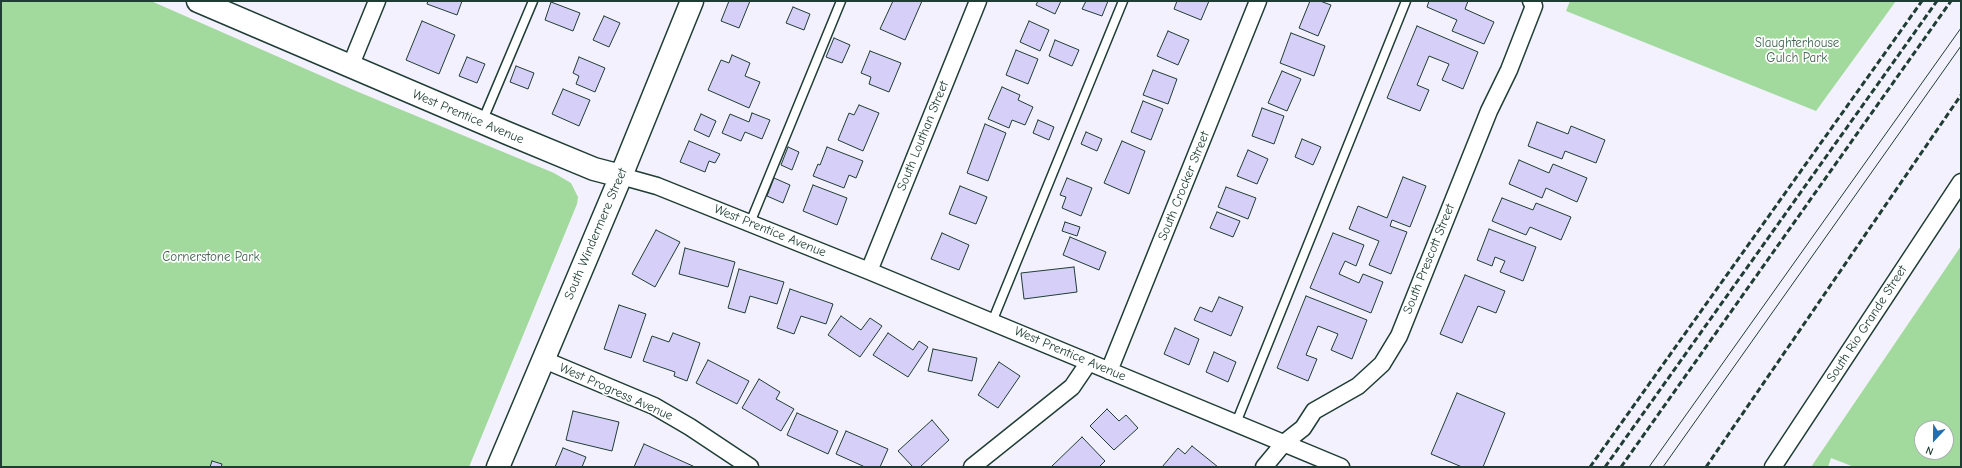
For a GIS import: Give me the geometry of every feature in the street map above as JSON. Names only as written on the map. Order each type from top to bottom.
[{"type":"street","name":"West Prentice Avenue","points":[[198,1],[220,5],[350,67],[594,169],[657,186],[750,223],[1341,467]]},
{"type":"street","points":[[350,67],[377,1]]},
{"type":"street","name":"South Windermere Street","points":[[498,467],[542,359],[621,176],[692,1]]},
{"type":"street","name":"South Louthan Street","points":[[869,271],[978,1]]},
{"type":"street","name":"South Crocker Street","points":[[1109,371],[1258,1]]},
{"type":"street","name":"South Prescott Street","points":[[1264,467],[1284,443],[1302,428],[1314,411],[1358,386],[1382,364],[1399,336],[1489,111],[1509,70],[1532,4]]},
{"type":"street","name":"South Rio Grande Street","points":[[1773,467],[1958,191]]},
{"type":"street","name":"West Progress Avenue","points":[[542,359],[654,406],[690,427],[730,462],[750,467]]},
{"type":"street","points":[[972,467],[1072,387],[1089,362]]},
{"type":"lane","points":[[482,123],[533,1]]},
{"type":"lane","points":[[750,223],[841,1]]},
{"type":"lane","points":[[992,322],[1123,1]]},
{"type":"lane","points":[[1236,423],[1406,1]]},
{"type":"green space","name":"Cornerstone Park","points":[[1,1],[151,1],[356,91],[554,173],[571,183],[578,197],[577,204],[469,467],[1,467]]},
{"type":"green space","name":"Slaughterhouse Gulch Park","points":[[1570,1],[1896,1],[1816,111],[1566,11]]},
{"type":"green space","points":[[1961,246],[1961,467],[1854,467],[1831,458],[1828,467],[1811,467]]},
{"type":"building","points":[[428,1],[462,1],[457,15],[427,4]]},
{"type":"building","points":[[729,1],[750,1],[739,28],[721,21]]},
{"type":"building","points":[[893,1],[922,1],[905,40],[880,29]]},
{"type":"building","points":[[1038,1],[1061,1],[1055,14],[1036,5]]},
{"type":"building","points":[[1086,1],[1108,1],[1102,16],[1082,9]]},
{"type":"building","points":[[1177,1],[1209,1],[1201,20],[1174,9]]},
{"type":"building","points":[[1310,1],[1320,1],[1331,5],[1318,36],[1299,28]]},
{"type":"building","points":[[1429,1],[1468,1],[1465,9],[1494,22],[1484,44],[1452,31],[1457,20],[1427,7]]},
{"type":"building","points":[[551,2],[580,13],[573,31],[545,20]]},
{"type":"building","points":[[793,7],[810,14],[804,30],[786,23]]},
{"type":"building","points":[[604,16],[620,23],[609,47],[593,40]]},
{"type":"building","points":[[422,21],[455,35],[439,74],[406,60]]},
{"type":"building","points":[[1029,21],[1049,30],[1040,51],[1020,42]]},
{"type":"building","points":[[1417,26],[1478,52],[1463,89],[1442,80],[1449,64],[1429,56],[1417,85],[1429,90],[1420,111],[1387,98]]},
{"type":"building","points":[[1168,31],[1189,40],[1178,65],[1157,56]]},
{"type":"building","points":[[1291,33],[1325,46],[1314,76],[1280,63]]},
{"type":"building","points":[[834,38],[850,45],[842,63],[826,57]]},
{"type":"building","points":[[1055,40],[1079,50],[1072,66],[1049,56]]},
{"type":"building","points":[[1016,50],[1038,59],[1028,84],[1006,75]]},
{"type":"building","points":[[870,51],[901,63],[889,92],[869,84],[871,77],[861,73]]},
{"type":"building","points":[[732,55],[750,63],[745,76],[760,82],[749,108],[708,90],[721,60],[729,63]]},
{"type":"building","points":[[467,57],[485,64],[477,83],[459,76]]},
{"type":"building","points":[[579,57],[605,68],[595,92],[576,84],[579,76],[573,73]]},
{"type":"building","points":[[516,66],[534,73],[528,89],[510,82]]},
{"type":"building","points":[[1153,70],[1177,79],[1168,104],[1143,95]]},
{"type":"building","points":[[1282,71],[1301,79],[1287,111],[1268,103]]},
{"type":"building","points":[[1002,87],[1020,95],[1018,100],[1033,107],[1025,125],[1012,120],[1009,128],[988,119]]},
{"type":"building","points":[[563,89],[590,100],[579,126],[552,114]]},
{"type":"building","points":[[1143,101],[1163,109],[1151,140],[1131,132]]},
{"type":"building","points":[[859,105],[879,113],[863,151],[838,140],[849,113],[854,115]]},
{"type":"building","points":[[1262,108],[1284,116],[1274,144],[1252,136]]},
{"type":"building","points":[[752,113],[770,120],[762,139],[745,132],[741,141],[722,133],[730,114],[749,122]]},
{"type":"building","points":[[701,114],[716,121],[709,137],[694,130]]},
{"type":"building","points":[[1038,120],[1054,127],[1049,140],[1033,133]]},
{"type":"building","points":[[1537,122],[1568,134],[1571,126],[1605,140],[1596,163],[1565,151],[1562,159],[1528,146]]},
{"type":"building","points":[[985,124],[1006,133],[988,181],[967,173]]},
{"type":"building","points":[[1086,132],[1102,139],[1097,151],[1081,144]]},
{"type":"building","points":[[1302,139],[1321,147],[1313,165],[1295,157]]},
{"type":"building","points":[[689,141],[720,154],[715,163],[709,161],[705,172],[680,162]]},
{"type":"building","points":[[1122,141],[1145,151],[1129,194],[1104,183]]},
{"type":"building","points":[[788,147],[799,152],[792,170],[781,165]]},
{"type":"building","points":[[827,147],[863,161],[856,178],[849,175],[844,188],[813,176],[818,164],[820,165]]},
{"type":"building","points":[[1248,150],[1268,159],[1257,184],[1237,176]]},
{"type":"building","points":[[1519,160],[1549,173],[1553,164],[1587,178],[1577,202],[1546,188],[1542,198],[1509,184]]},
{"type":"building","points":[[1403,177],[1426,186],[1410,227],[1392,220],[1390,226],[1407,232],[1391,274],[1369,265],[1379,241],[1349,229],[1358,206],[1387,218]]},
{"type":"building","points":[[774,178],[790,185],[783,203],[767,196]]},
{"type":"building","points":[[1067,178],[1092,188],[1081,216],[1062,208],[1066,197],[1060,195]]},
{"type":"building","points":[[813,185],[847,198],[837,225],[803,211]]},
{"type":"building","points":[[960,186],[987,197],[976,224],[949,214]]},
{"type":"building","points":[[1226,187],[1256,198],[1248,219],[1218,207]]},
{"type":"building","points":[[1502,198],[1533,210],[1536,203],[1571,217],[1561,240],[1530,227],[1526,235],[1492,221]]},
{"type":"building","points":[[1217,212],[1240,221],[1233,237],[1210,228]]},
{"type":"building","points":[[1065,222],[1080,227],[1077,236],[1062,231]]},
{"type":"building","points":[[1489,229],[1536,247],[1523,281],[1500,272],[1505,261],[1495,257],[1492,266],[1477,260]]},
{"type":"building","points":[[656,230],[680,242],[655,287],[632,274]]},
{"type":"building","points":[[942,233],[969,245],[959,270],[931,259]]},
{"type":"building","points":[[1333,233],[1364,245],[1356,266],[1345,261],[1339,274],[1359,283],[1363,274],[1383,282],[1371,313],[1310,288]]},
{"type":"building","points":[[1070,237],[1106,252],[1099,270],[1063,255]]},
{"type":"building","points":[[685,248],[735,262],[728,287],[679,274]]},
{"type":"building","points":[[1074,267],[1077,292],[1024,299],[1021,273]]},
{"type":"building","points":[[739,269],[784,282],[777,304],[750,296],[745,313],[728,308]]},
{"type":"building","points":[[1465,275],[1505,291],[1496,313],[1478,306],[1462,343],[1440,334]]},
{"type":"building","points":[[790,289],[833,304],[826,324],[801,316],[794,334],[777,328]]},
{"type":"building","points":[[1306,296],[1367,320],[1352,359],[1331,350],[1338,334],[1318,326],[1306,355],[1317,359],[1308,381],[1277,368]]},
{"type":"building","points":[[1219,297],[1243,307],[1231,336],[1194,320],[1200,307],[1212,312]]},
{"type":"building","points":[[619,305],[646,314],[631,358],[604,349]]},
{"type":"building","points":[[841,316],[861,330],[870,318],[882,326],[860,357],[828,335]]},
{"type":"building","points":[[1175,328],[1199,339],[1189,365],[1164,354]]},
{"type":"building","points":[[673,333],[700,343],[687,381],[674,376],[675,372],[643,361],[652,336],[669,342]]},
{"type":"building","points":[[888,333],[913,350],[919,341],[928,347],[908,377],[873,355]]},
{"type":"building","points":[[933,349],[977,358],[972,381],[928,371]]},
{"type":"building","points":[[1214,352],[1236,362],[1228,382],[1206,372]]},
{"type":"building","points":[[708,360],[749,381],[737,404],[696,383]]},
{"type":"building","points":[[999,362],[1020,376],[998,408],[978,395]]},
{"type":"building","points":[[759,379],[780,392],[776,399],[794,409],[781,431],[742,408]]},
{"type":"building","points":[[1457,393],[1505,413],[1483,467],[1462,467],[1431,454]]},
{"type":"building","points":[[1107,409],[1119,421],[1126,415],[1138,428],[1114,450],[1090,426]]},
{"type":"building","points":[[573,411],[619,422],[612,451],[566,440]]},
{"type":"building","points":[[797,413],[838,431],[828,454],[787,435]]},
{"type":"building","points":[[932,420],[949,440],[920,467],[913,467],[898,451]]},
{"type":"building","points":[[846,431],[888,449],[880,467],[865,467],[836,454]]},
{"type":"building","points":[[1082,437],[1105,461],[1099,467],[1051,467]]},
{"type":"building","points":[[644,444],[695,467],[634,467]]},
{"type":"building","points":[[1192,446],[1218,467],[1162,467],[1178,448],[1185,454]]},
{"type":"building","points":[[563,448],[586,457],[582,467],[555,467]]},
{"type":"building","points":[[212,461],[222,464],[221,467],[210,467]]},
{"type":"tram line","points":[[1649,467],[1961,28]]},
{"type":"tram line","points":[[1663,467],[1961,46]]},
{"type":"railway","points":[[1590,467],[1922,1]]},
{"type":"railway","points":[[1605,467],[1937,1]]},
{"type":"railway","points":[[1621,467],[1951,1]]},
{"type":"railway","points":[[1706,467],[1961,95]]}]
